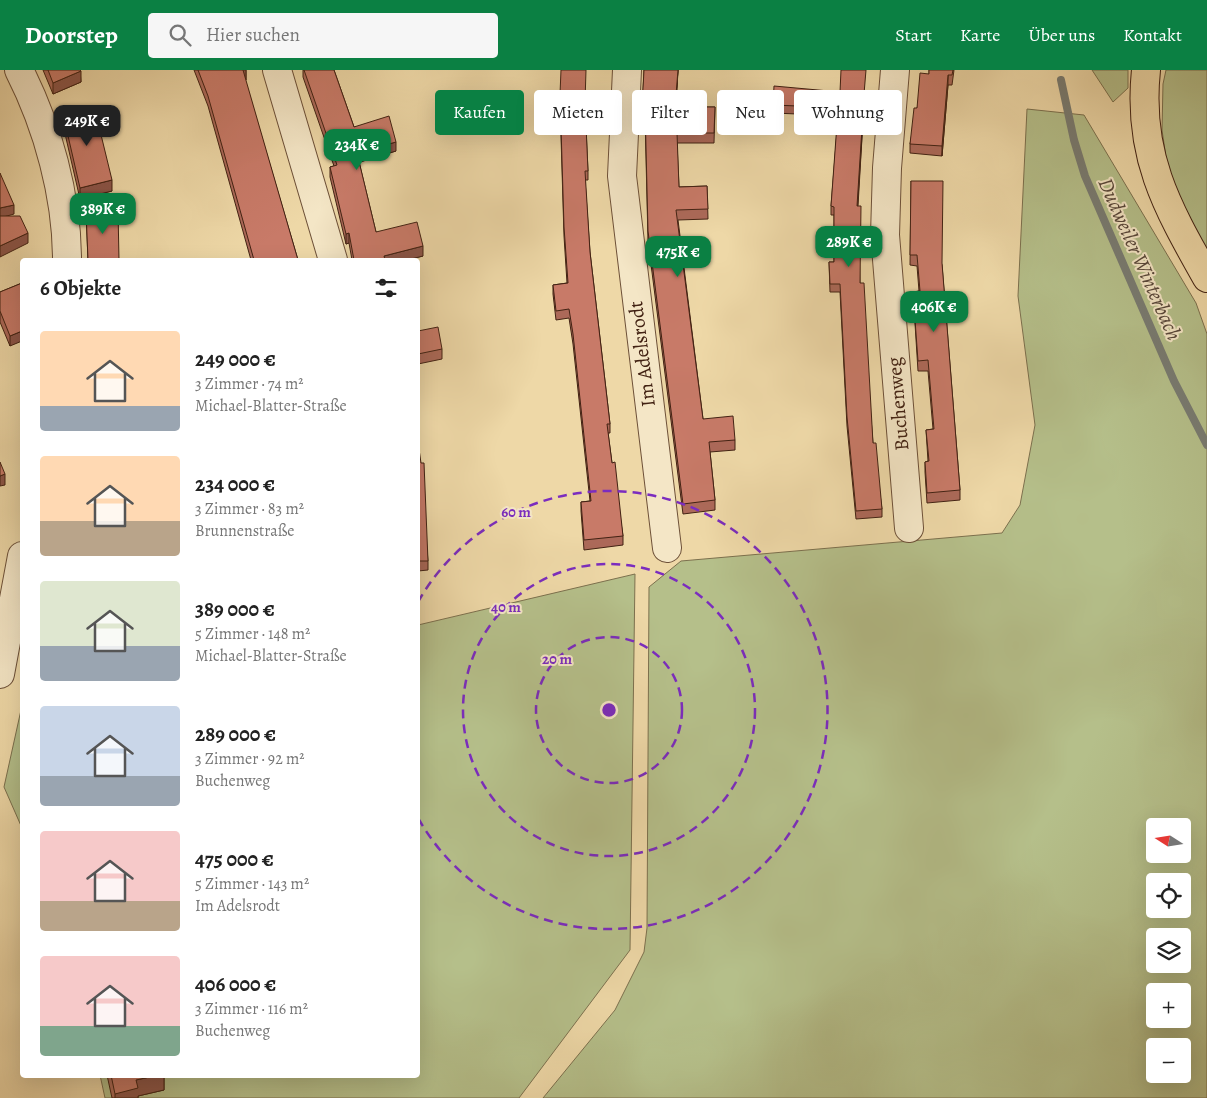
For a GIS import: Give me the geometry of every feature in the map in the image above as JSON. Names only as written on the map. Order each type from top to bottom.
[{"type":"main road","points":[[1146,70],[1146,142],[1159,187],[1207,278]]},
{"type":"street","points":[[19,70],[32,96],[58,181],[67,258]]},
{"type":"street","points":[[277,70],[332,258]]},
{"type":"street","name":"Im Adelsrodt","points":[[627,70],[622,176],[667,548]]},
{"type":"street","name":"Buchenweg","points":[[895,70],[888,150],[885,235],[909,528]]},
{"type":"street","points":[[0,674],[7,595],[20,561]]},
{"type":"green space","points":[[1092,70],[1128,70],[1128,88],[1113,102]]},
{"type":"green space","points":[[1166,70],[1207,70],[1207,257],[1168,171],[1162,130],[1163,84]]},
{"type":"green space","points":[[1027,109],[1084,115],[1196,303],[1207,334],[1207,1098],[543,1098],[615,1010],[644,952],[647,928],[649,587],[681,561],[1002,533],[1020,505],[1035,425],[1018,296]]},
{"type":"green space","points":[[635,574],[630,950],[519,1098],[105,1098],[101,1078],[420,1078],[420,625]]},
{"type":"green space","points":[[20,715],[20,823],[4,787]]},
{"type":"building","points":[[48,70],[80,70],[81,71],[53,83]]},
{"type":"building","points":[[198,70],[243,70],[297,258],[253,258],[208,96]]},
{"type":"building","points":[[304,70],[334,70],[354,127],[389,116],[396,142],[357,153],[376,232],[417,222],[423,246],[384,256],[384,258],[354,258],[349,233],[346,234],[330,167],[337,165]]},
{"type":"building","points":[[561,70],[586,70],[585,90],[560,90]]},
{"type":"building","points":[[644,70],[678,70],[676,90],[643,90]]},
{"type":"building","points":[[841,70],[866,70],[864,90],[840,90]]},
{"type":"building","points":[[929,70],[953,70],[952,75],[948,75],[942,146],[910,144],[914,108],[917,108],[920,73],[929,74]]},
{"type":"building","points":[[774,86],[818,90],[794,90],[794,106],[784,105],[784,90],[774,90]]},
{"type":"building","points":[[94,106],[112,180],[80,188],[63,114]]},
{"type":"building","points":[[707,107],[715,107],[714,133],[707,133]]},
{"type":"building","points":[[561,135],[586,135],[588,171],[585,171],[590,252],[610,424],[607,424],[612,463],[615,462],[623,536],[584,540],[581,502],[591,501],[573,334],[569,309],[556,311],[553,285],[568,283]]},
{"type":"building","points":[[646,135],[677,135],[679,187],[707,186],[708,209],[676,210],[703,419],[733,416],[735,440],[709,442],[715,500],[683,504],[648,231]]},
{"type":"building","points":[[836,135],[862,135],[857,206],[861,206],[860,283],[864,283],[873,443],[876,443],[882,509],[856,511],[847,417],[840,284],[830,284],[829,262],[834,262],[834,207],[831,206]]},
{"type":"building","points":[[0,173],[14,205],[0,208]]},
{"type":"building","points":[[911,181],[943,181],[942,263],[960,490],[927,493],[925,462],[929,461],[926,430],[934,429],[928,360],[918,361],[913,292],[920,291],[917,255],[910,255]]},
{"type":"building","points":[[118,210],[119,258],[88,258],[86,211]]},
{"type":"building","points":[[0,216],[20,216],[28,233],[0,246]]},
{"type":"building","points":[[20,284],[20,332],[10,336],[0,311],[0,292]]},
{"type":"building","points":[[438,327],[442,349],[420,354],[420,331]]},
{"type":"building","points":[[420,456],[421,463],[424,463],[428,561],[420,561]]},
{"type":"building","points":[[0,462],[5,474],[0,476]]},
{"type":"building","points":[[112,1078],[145,1078],[136,1080],[138,1088],[115,1094]]},
{"type":"waterway","name":"Dudweiler Winterbach","points":[[1061,80],[1074,140],[1085,176],[1174,381],[1207,445]]}]
